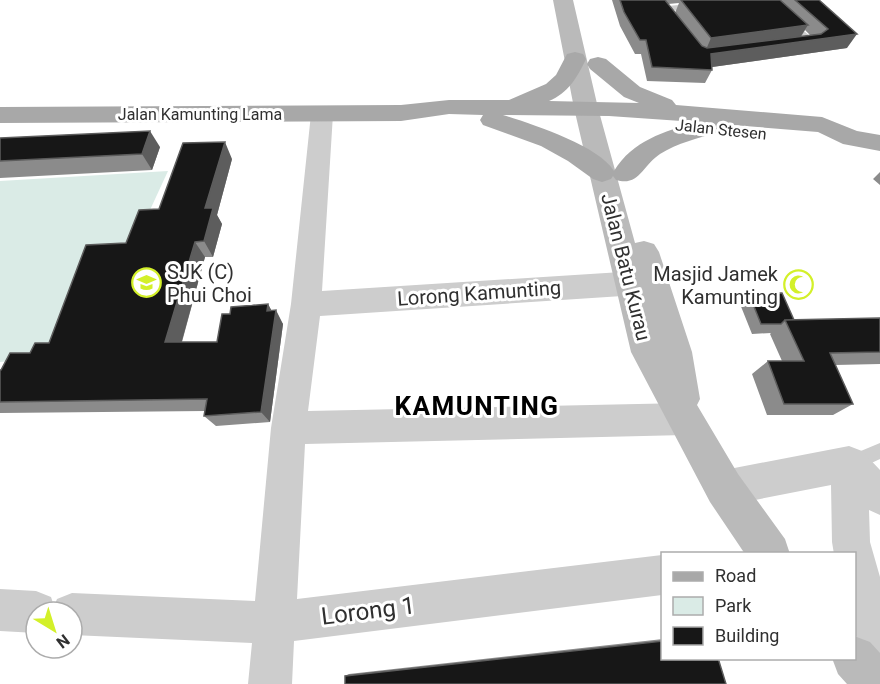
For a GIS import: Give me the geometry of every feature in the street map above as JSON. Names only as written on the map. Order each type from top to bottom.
[{"type":"main road","points":[[563,0],[575,59],[599,114]]},
{"type":"main road","points":[[583,0],[588,21]]},
{"type":"main road","points":[[599,114],[595,53],[632,92],[702,120]]},
{"type":"main road","points":[[499,114],[558,87],[567,78],[575,59]]},
{"type":"main road","name":"Jalan Kamunting Lama","points":[[0,115],[400,113],[442,120],[499,114],[599,114]]},
{"type":"main road","points":[[499,114],[558,142],[614,173],[650,147],[702,120]]},
{"type":"main road","name":"Jalan Stesen","points":[[599,114],[702,120],[821,140],[852,138],[880,143]]},
{"type":"main road","name":"Jalan Batu Kurau","points":[[599,114],[642,283],[648,352],[724,488],[769,552]]},
{"type":"main road","points":[[856,659],[877,684]]},
{"type":"street","points":[[270,684],[288,428],[306,304],[322,114]]},
{"type":"street","name":"Lorong Kamunting","points":[[306,304],[642,283]]},
{"type":"street","points":[[288,428],[685,419]]},
{"type":"street","points":[[724,488],[864,457]]},
{"type":"street","points":[[864,457],[880,496]]},
{"type":"street","points":[[854,552],[851,542],[864,457]]},
{"type":"street","points":[[856,562],[872,622],[880,641]]},
{"type":"street","name":"Lorong 1","points":[[84,615],[273,623],[661,575]]},
{"type":"street","points":[[0,610],[24,611]]},
{"type":"lane","points":[[636,0],[667,12],[727,0]]},
{"type":"lane","points":[[765,0],[812,43],[790,46]]},
{"type":"green space","points":[[168,171],[132,249],[43,358],[0,362],[0,181]]},
{"type":"building","points":[[620,0],[665,0],[702,46],[707,48],[821,34],[828,29],[795,0],[819,0],[857,34],[711,54],[712,70],[652,67],[646,40],[640,40]]},
{"type":"building","points":[[681,0],[780,0],[808,25],[711,38]]},
{"type":"building","points":[[150,131],[142,154],[0,161],[0,138]]},
{"type":"building","points":[[225,142],[205,208],[213,208],[204,241],[195,242],[165,342],[217,342],[222,314],[230,314],[231,307],[268,304],[267,311],[276,310],[261,412],[204,416],[207,399],[0,402],[0,370],[10,353],[30,353],[35,343],[49,343],[86,245],[126,243],[139,210],[159,209],[183,143]]},
{"type":"building","points":[[782,293],[794,320],[785,320],[781,324],[761,324],[749,294]]},
{"type":"building","points":[[880,318],[880,352],[830,353],[853,404],[784,404],[768,361],[804,361],[785,320]]},
{"type":"building","points":[[661,641],[661,660],[719,660],[726,684],[345,684],[345,676]]},
{"type":"place","name":"SJK (C) Phui Choi","points":[[146,283]]},
{"type":"place","name":"Masjid Jamek Kamunting","points":[[799,285]]},
{"type":"district","name":"KAMUNTING","points":[[477,406]]}]
